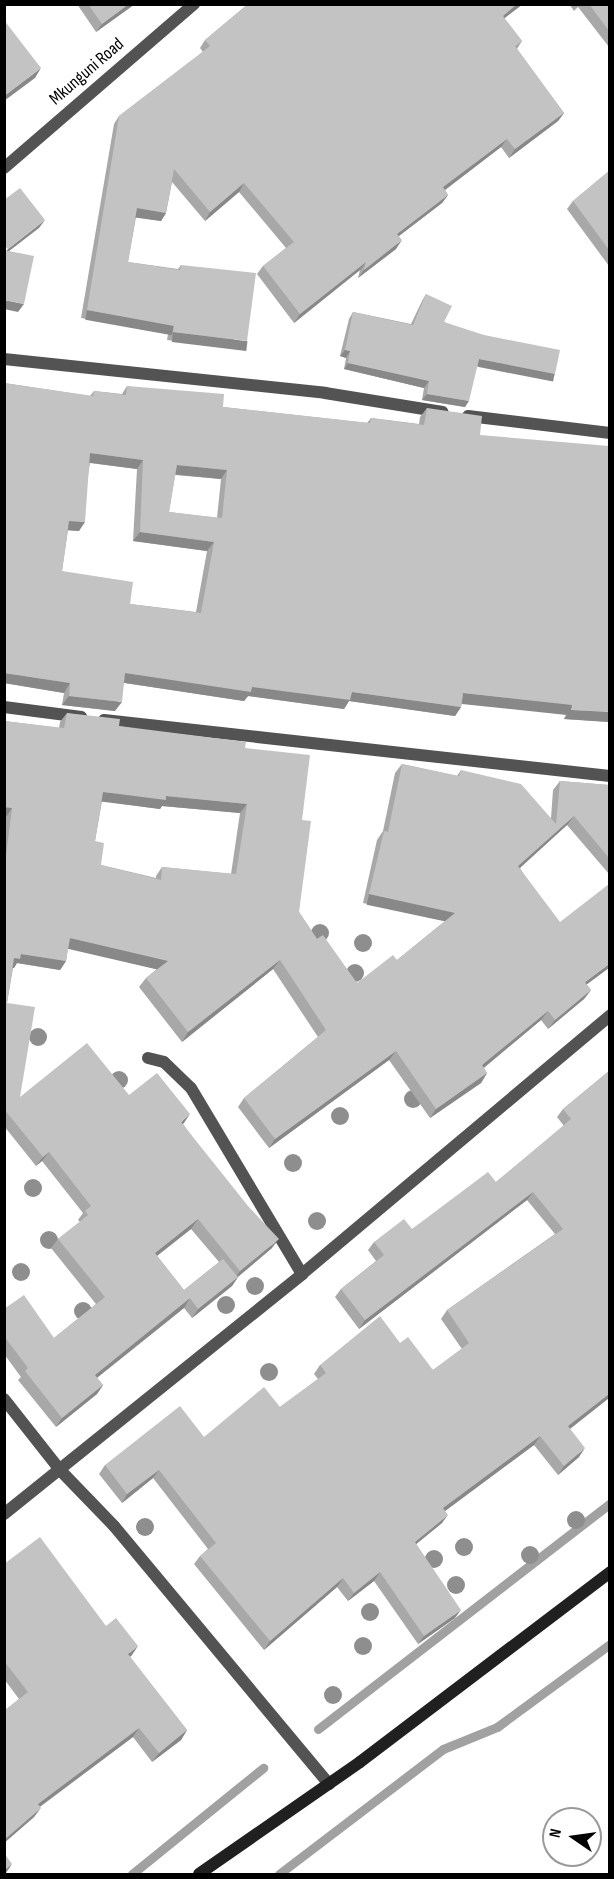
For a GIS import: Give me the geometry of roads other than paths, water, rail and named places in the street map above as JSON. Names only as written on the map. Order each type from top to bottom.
[{"type":"main road","points":[[199,1875],[328,1784],[609,1572]]},
{"type":"street","name":"Mkunguni Road","points":[[4,168],[194,4]]},
{"type":"street","points":[[4,360],[325,393],[512,423],[609,433]]},
{"type":"street","points":[[4,708],[609,776]]},
{"type":"street","points":[[4,1514],[302,1274],[609,1016]]},
{"type":"street","points":[[148,1058],[164,1062],[191,1088],[302,1274]]},
{"type":"street","points":[[4,1399],[60,1470],[114,1526],[328,1784]]},
{"type":"waterway","points":[[318,1729],[610,1503]]},
{"type":"waterway","points":[[279,1874],[443,1749],[497,1727],[610,1644]]},
{"type":"waterway","points":[[132,1874],[263,1768]]}]
